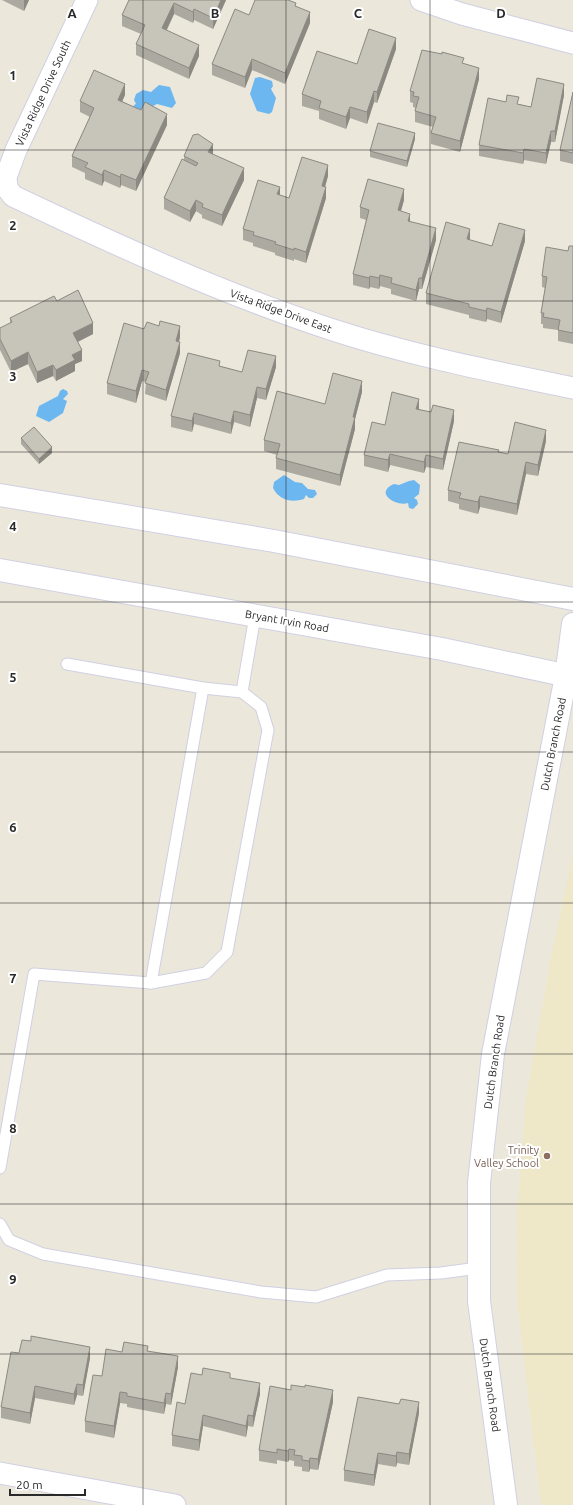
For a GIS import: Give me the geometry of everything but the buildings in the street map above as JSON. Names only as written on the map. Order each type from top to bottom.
[{"type":"main road","points":[[0,496],[274,541],[573,599]]},
{"type":"main road","name":"Bryant Irvin Road","points":[[0,570],[442,649],[569,676]]},
{"type":"main road","name":"Dutch Branch Road","points":[[506,1505],[479,1301],[479,1183],[493,1054],[569,676],[573,624]]},
{"type":"street","name":"Vista Ridge Drive South","points":[[4,193],[6,177],[16,150],[87,0]]},
{"type":"street","points":[[421,0],[462,14],[573,43]]},
{"type":"street","name":"Vista Ridge Drive East","points":[[4,193],[152,260],[257,303],[330,329],[434,359],[573,388]]},
{"type":"street","points":[[0,1473],[176,1505]]},
{"type":"lane","points":[[242,692],[255,616]]},
{"type":"lane","points":[[0,1168],[34,974],[151,983],[206,973],[227,952],[268,730],[261,707],[242,692],[203,688],[67,664]]},
{"type":"lane","points":[[151,983],[203,688]]},
{"type":"lane","points":[[0,1224],[9,1240],[43,1254],[261,1292],[316,1297],[387,1275],[442,1273],[478,1268]]},
{"type":"shaded area","name":"Trinity Valley School","points":[[573,855],[573,1505],[541,1505],[518,1308],[517,1212],[526,1099],[551,957]]},
{"type":"water","points":[[260,77],[272,81],[273,86],[271,89],[276,98],[272,112],[269,114],[257,111],[250,94],[255,78]]},
{"type":"water","points":[[159,85],[170,87],[176,103],[172,108],[157,104],[141,112],[133,110],[134,105],[136,104],[134,100],[136,94],[143,90],[151,92]]},
{"type":"water","points":[[63,389],[67,391],[68,394],[63,399],[67,401],[63,413],[49,422],[36,416],[39,406],[58,396],[60,391]]},
{"type":"water","points":[[284,475],[295,482],[302,483],[308,489],[315,490],[317,494],[313,498],[309,498],[306,495],[304,499],[295,501],[282,498],[273,488],[274,482]]},
{"type":"water","points":[[414,480],[420,485],[419,494],[414,498],[417,500],[418,504],[413,509],[409,508],[408,503],[398,503],[386,495],[388,488],[394,484],[399,485]]},
{"type":"place","name":"Trinity Valley School","points":[[547,1156]]}]
